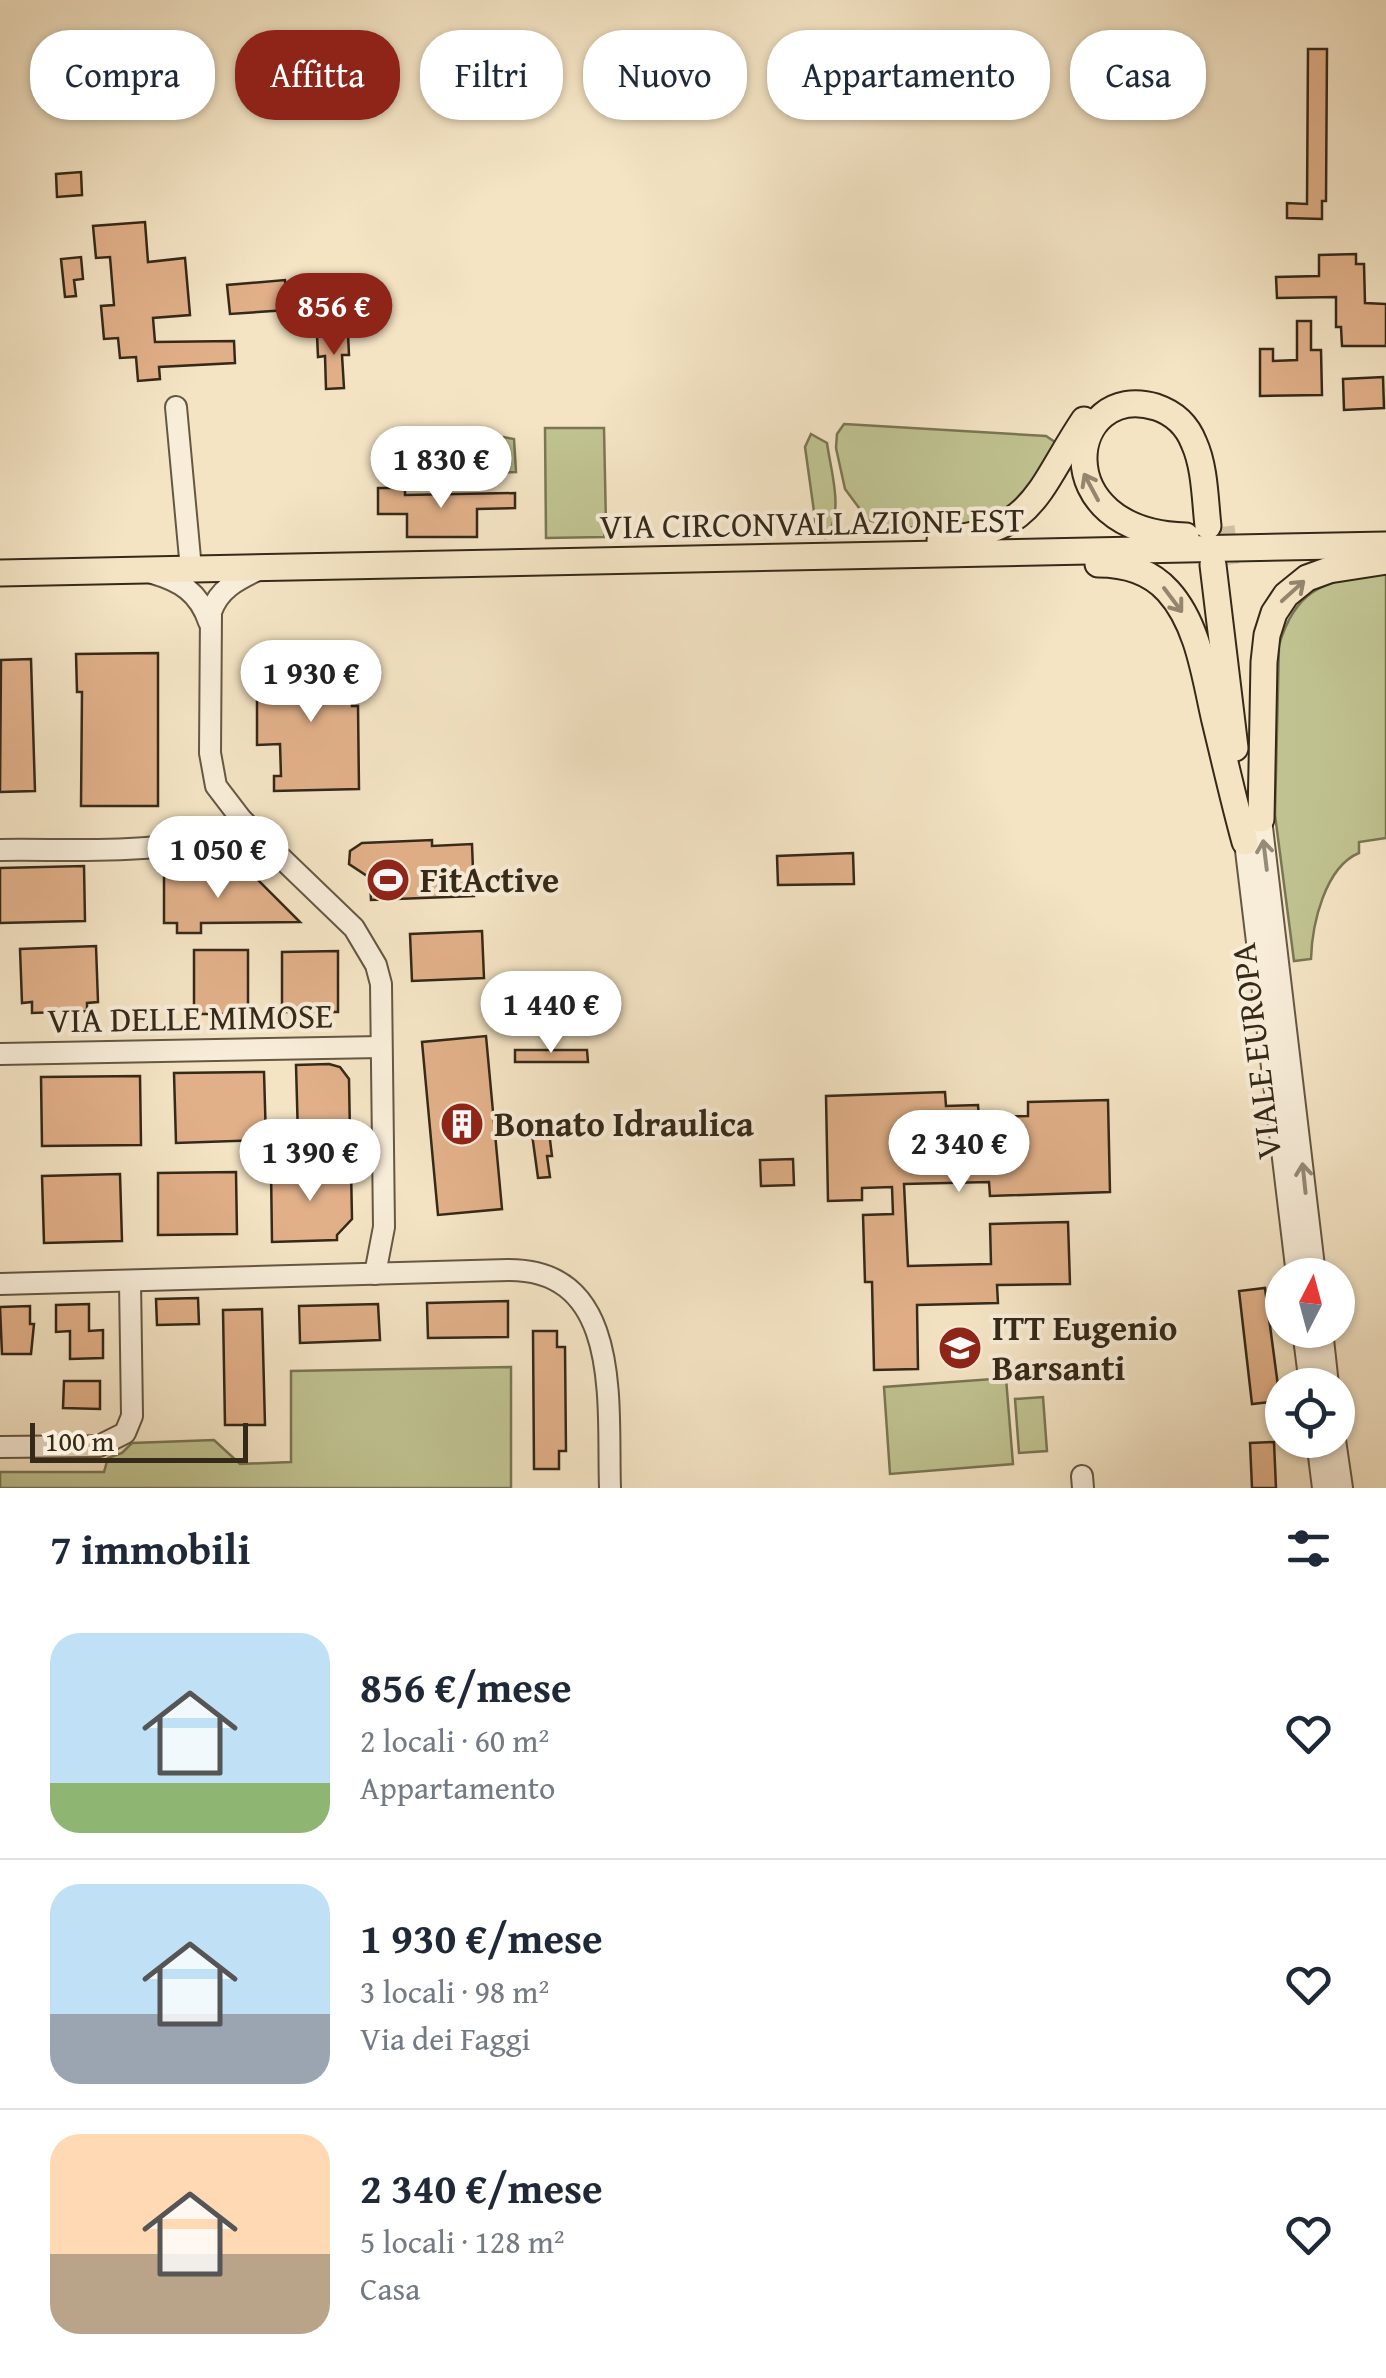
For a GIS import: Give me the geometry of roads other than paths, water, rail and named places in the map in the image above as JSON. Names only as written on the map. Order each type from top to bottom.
[{"type":"main road","points":[[807,557],[880,542],[967,537],[1008,524],[1040,494],[1092,409],[1113,396],[1139,390],[1157,392],[1177,401],[1204,428],[1212,452],[1215,526],[1197,450],[1181,421],[1158,408],[1137,404],[1114,410],[1103,418],[1085,446],[1083,474],[1100,502],[1136,526],[1173,536],[1305,535],[1386,544]]},
{"type":"main road","name":"VIA CIRCONVALLAZIONE EST","points":[[0,574],[1386,544]]},
{"type":"main road","points":[[878,555],[997,565],[1113,565],[1139,571],[1158,582],[1180,606],[1194,641],[1245,842]]},
{"type":"main road","points":[[1261,820],[1264,662],[1268,626],[1274,613],[1286,595],[1307,578],[1329,570],[1386,561]]},
{"type":"main road","points":[[1245,842],[1220,565],[1261,820]]},
{"type":"street","points":[[176,408],[190,569]]},
{"type":"street","points":[[264,566],[220,594],[212,607],[211,772],[216,786],[242,820],[354,928],[381,984],[384,1220],[375,1274]]},
{"type":"street","points":[[140,570],[175,580],[189,589],[200,601],[209,622]]},
{"type":"street","points":[[0,850],[175,846],[220,834],[242,820]]},
{"type":"street","name":"VIALE EUROPA","points":[[1261,820],[1313,1258]]},
{"type":"street","name":"VIALE EUROPA","points":[[1245,842],[1295,1258]]},
{"type":"street","name":"VIA DELLE MIMOSE","points":[[0,1054],[382,1047]]},
{"type":"street","points":[[384,1220],[400,1273]]},
{"type":"street","points":[[0,1284],[533,1271],[559,1282],[576,1296],[591,1314],[602,1341],[610,1488]]},
{"type":"street","points":[[0,1447],[99,1446],[125,1433],[132,1416],[130,1281]]},
{"type":"street","points":[[1319,1458],[1323,1488]]},
{"type":"street","points":[[1337,1458],[1342,1488]]},
{"type":"tunnel","points":[[1222,527],[1227,565]]},
{"type":"place","name":"FitActive","points":[[388,880]]},
{"type":"place","name":"Bonato Idraulica","points":[[462,1124]]},
{"type":"place","name":"ITT Eugenio Barsanti","points":[[960,1348]]}]
